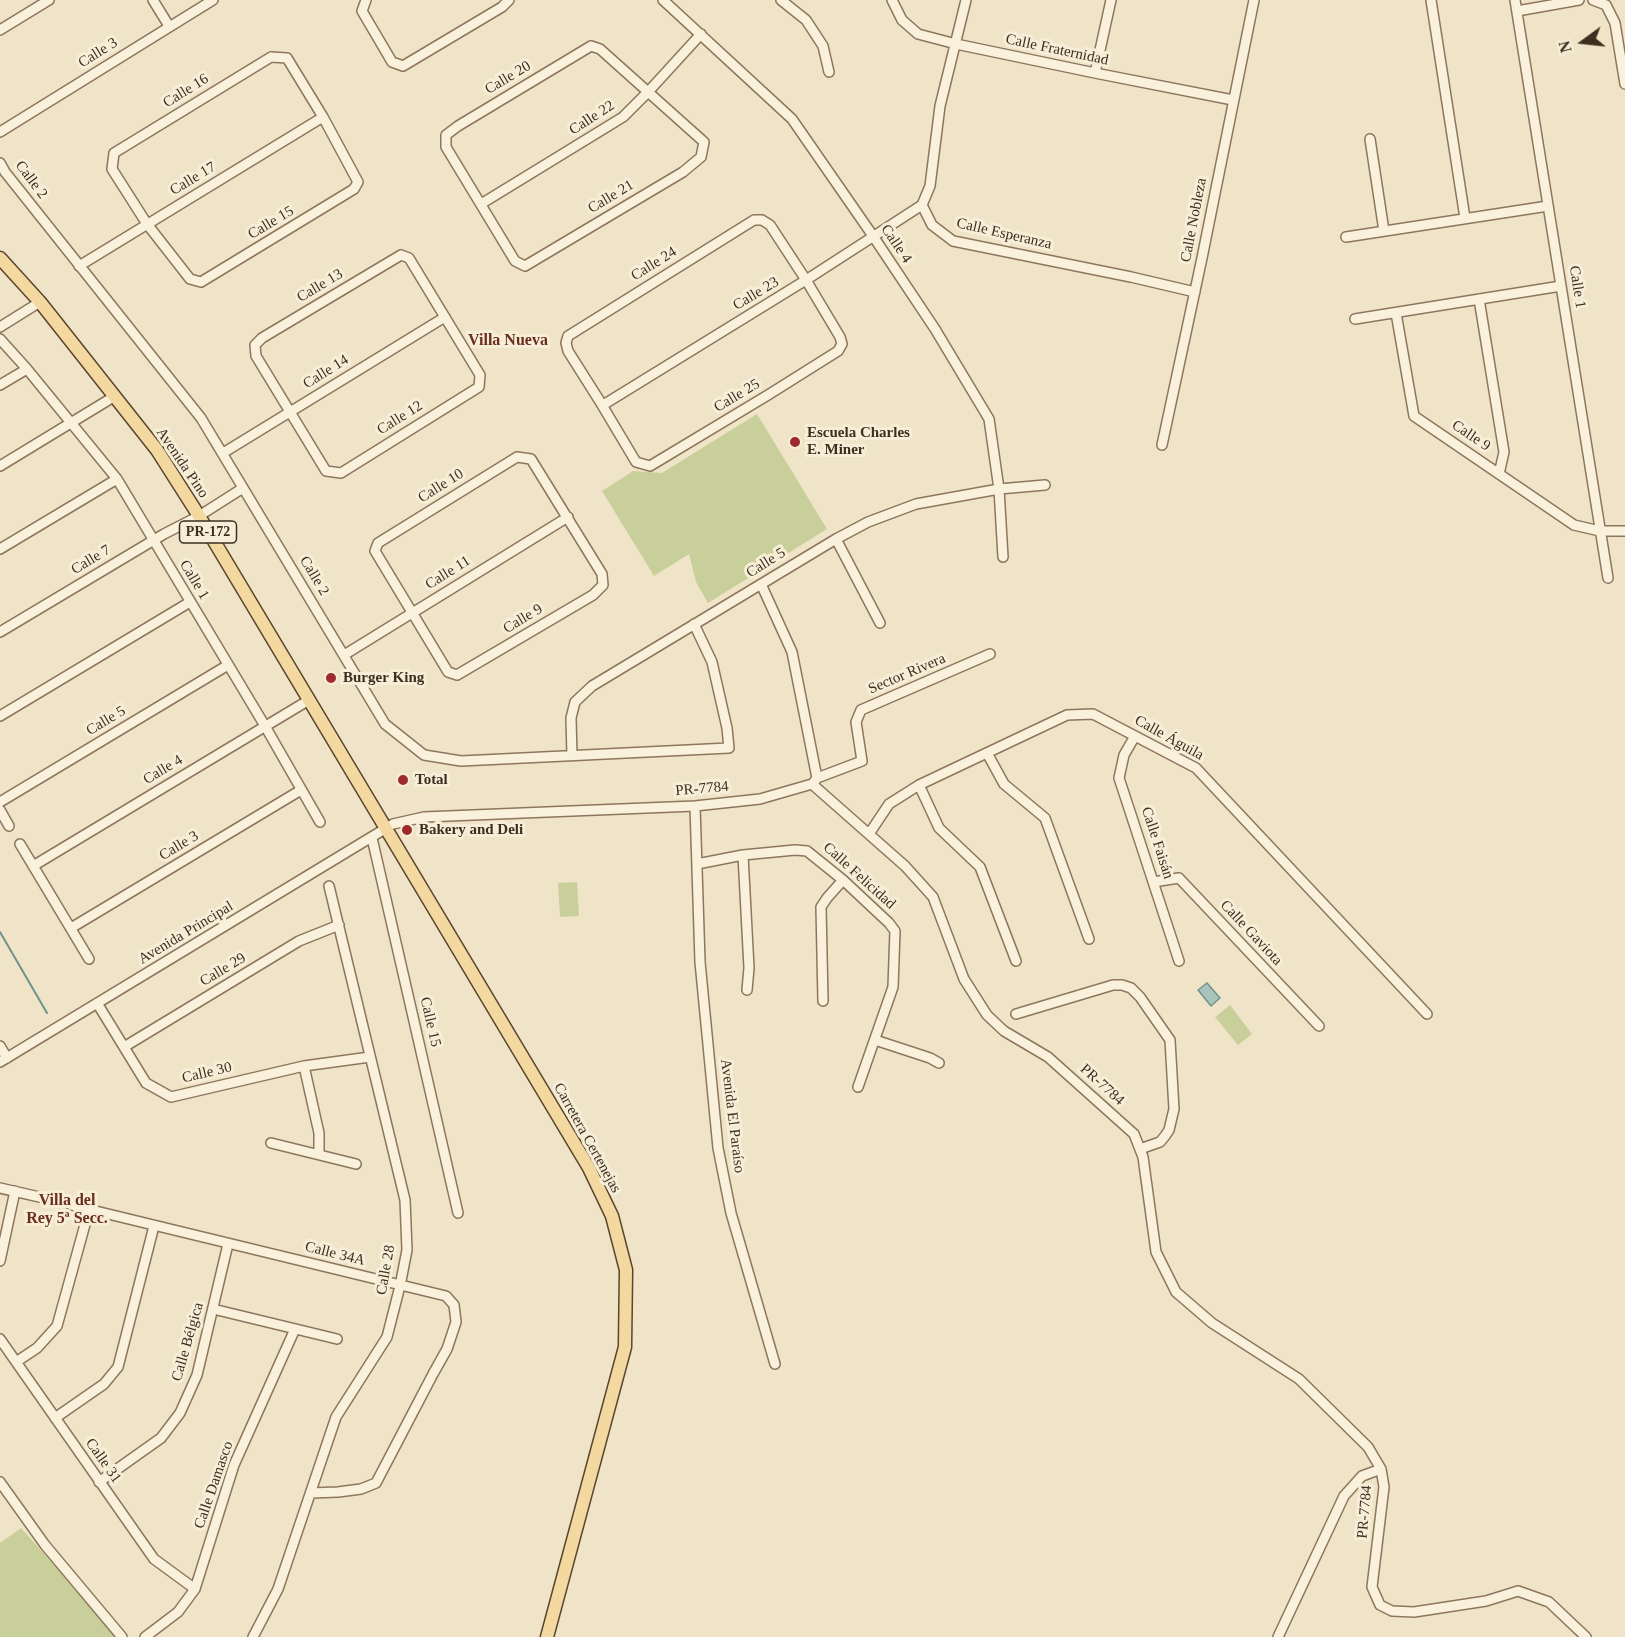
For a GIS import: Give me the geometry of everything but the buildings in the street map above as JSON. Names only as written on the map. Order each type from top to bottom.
[{"type":"main road","name":"Avenida Pino","points":[[0,258],[40,302],[157,450],[386,828]]},
{"type":"main road","name":"Carretera Certenejas","points":[[386,828],[589,1168],[612,1216],[626,1270],[625,1347],[547,1637]]},
{"type":"street","points":[[0,30],[49,0]]},
{"type":"street","points":[[153,0],[169,26]]},
{"type":"street","name":"Calle 3","points":[[0,132],[213,0]]},
{"type":"street","points":[[366,0],[362,10],[392,62],[403,66],[502,7],[509,0]]},
{"type":"street","name":"Calle 4","points":[[663,0],[792,119],[935,329],[989,419],[999,489],[1004,557]]},
{"type":"street","points":[[781,0],[806,20],[823,46],[829,72]]},
{"type":"street","name":"Calle Fraternidad","points":[[892,0],[903,20],[918,34],[956,44],[1233,100]]},
{"type":"street","points":[[922,205],[930,186],[940,106],[966,0]]},
{"type":"street","points":[[1095,73],[1111,0]]},
{"type":"street","name":"Calle Nobleza","points":[[1161,445],[1195,292],[1254,0]]},
{"type":"street","points":[[1431,0],[1465,218]]},
{"type":"street","name":"Calle 1","points":[[1515,0],[1608,578]]},
{"type":"street","points":[[1517,11],[1579,0]]},
{"type":"street","points":[[1593,0],[1606,5],[1615,23],[1625,84]]},
{"type":"street","name":"Calle 22","points":[[481,204],[623,117],[701,34]]},
{"type":"street","name":"Calle 20","points":[[481,204],[446,147],[446,135],[458,126],[591,46],[600,49],[648,92]]},
{"type":"street","name":"Calle 16","points":[[147,224],[112,169],[114,153],[271,57],[286,58],[322,117]]},
{"type":"street","name":"Calle 21","points":[[481,204],[515,261],[525,266],[683,172],[701,157],[704,142],[648,92]]},
{"type":"street","name":"Calle 15","points":[[147,224],[190,279],[201,282],[312,215],[354,189],[358,182],[322,117]]},
{"type":"street","name":"Calle 17","points":[[79,266],[322,117]]},
{"type":"street","points":[[1370,139],[1384,231]]},
{"type":"street","name":"Calle 2","points":[[0,163],[4,172],[201,418],[385,724],[424,754],[461,761],[729,748],[727,728],[712,662],[694,624]]},
{"type":"street","name":"Calle 23","points":[[603,405],[806,280],[922,205]]},
{"type":"street","name":"Calle Esperanza","points":[[922,205],[932,225],[953,241],[1195,292]]},
{"type":"street","points":[[1346,237],[1548,206]]},
{"type":"street","name":"Calle 24","points":[[603,405],[568,351],[566,343],[568,336],[754,220],[762,220],[770,225],[806,280]]},
{"type":"street","name":"Calle 13","points":[[291,412],[256,356],[255,345],[262,338],[401,255],[409,258],[445,317]]},
{"type":"street","name":"Calle 25","points":[[603,405],[636,462],[650,466],[768,395],[838,351],[842,344],[806,280]]},
{"type":"street","points":[[1355,318],[1562,286]]},
{"type":"street","points":[[1479,299],[1504,452],[1499,474]]},
{"type":"street","points":[[0,327],[40,302]]},
{"type":"street","name":"Calle 9","points":[[1396,313],[1414,416],[1574,525],[1600,531],[1625,531]]},
{"type":"street","name":"Calle 14","points":[[223,453],[445,317]]},
{"type":"street","name":"Calle 12","points":[[291,412],[326,471],[341,473],[479,387],[480,375],[445,317]]},
{"type":"street","name":"Calle 1","points":[[0,339],[117,480],[320,822]]},
{"type":"street","points":[[0,385],[27,369]]},
{"type":"street","points":[[0,465],[115,396]]},
{"type":"street","name":"Calle 10","points":[[411,614],[375,551],[378,543],[507,463],[517,457],[531,459],[568,518]]},
{"type":"street","points":[[0,549],[117,480]]},
{"type":"street","name":"Calle 5","points":[[572,756],[570,718],[575,702],[592,686],[836,539],[868,522],[916,504],[999,489],[1045,485]]},
{"type":"street","name":"Calle 7","points":[[0,632],[243,488]]},
{"type":"street","name":"Calle 9","points":[[411,614],[448,672],[458,675],[593,595],[603,585],[602,574],[568,518]]},
{"type":"street","name":"Calle 11","points":[[344,655],[568,518]]},
{"type":"street","points":[[836,539],[880,623]]},
{"type":"street","points":[[761,584],[792,652],[815,781]]},
{"type":"street","points":[[0,716],[190,602]]},
{"type":"street","name":"Sector Rivera","points":[[815,781],[862,761],[856,722],[861,710],[990,654]]},
{"type":"street","name":"Calle 5","points":[[0,802],[228,665]]},
{"type":"street","name":"Calle 4","points":[[33,866],[309,700]]},
{"type":"street","name":"Calle Águila","points":[[869,834],[890,804],[919,785],[1067,715],[1093,714],[1196,768],[1427,1014]]},
{"type":"street","name":"Calle Faisán","points":[[1135,736],[1124,754],[1119,778],[1179,961]]},
{"type":"street","points":[[987,753],[1004,783],[1045,818],[1089,939]]},
{"type":"street","name":"PR-7784","points":[[386,828],[393,824],[424,817],[695,806],[760,799],[815,781],[905,866],[933,897],[964,979],[987,1015],[1004,1031],[1048,1057],[1134,1134],[1143,1157],[1156,1252],[1176,1292],[1212,1323],[1299,1379],[1368,1447],[1381,1469],[1384,1487],[1372,1587],[1380,1605],[1392,1611],[1414,1612],[1486,1601],[1518,1591],[1549,1602],[1586,1637]]},
{"type":"street","points":[[919,785],[939,828],[980,867],[1016,961]]},
{"type":"street","name":"Calle 3","points":[[71,928],[302,790]]},
{"type":"street","points":[[695,806],[697,864]]},
{"type":"street","points":[[0,810],[9,826]]},
{"type":"street","name":"Avenida Principal","points":[[3,1060],[386,828]]},
{"type":"street","name":"Calle 15","points":[[372,838],[458,1213]]},
{"type":"street","points":[[20,844],[89,959]]},
{"type":"street","name":"Calle Felicidad","points":[[697,864],[743,855],[807,851],[843,880],[895,931],[893,987],[858,1087]]},
{"type":"street","points":[[743,855],[749,968],[747,990]]},
{"type":"street","name":"Avenida El Paraíso","points":[[697,864],[700,962],[718,1148],[731,1213],[775,1364]]},
{"type":"street","name":"Calle Gaviota","points":[[1153,882],[1179,878],[1319,1026]]},
{"type":"street","points":[[823,1001],[821,907],[826,898],[843,880]]},
{"type":"street","name":"Calle 28","points":[[253,1637],[278,1589],[336,1417],[387,1337],[407,1250],[405,1200],[329,886]]},
{"type":"street","name":"Calle 29","points":[[124,1047],[299,941],[339,925]]},
{"type":"street","points":[[1016,1014],[1113,986],[1122,985],[1131,988],[1140,997],[1170,1040],[1174,1109],[1170,1130],[1160,1142],[1140,1149]]},
{"type":"street","name":"Calle 30","points":[[97,1003],[146,1083],[171,1097],[304,1066],[370,1057]]},
{"type":"street","points":[[875,1040],[939,1063]]},
{"type":"street","points":[[0,1046],[3,1060]]},
{"type":"street","points":[[304,1066],[319,1132],[319,1154]]},
{"type":"street","points":[[271,1143],[356,1164]]},
{"type":"street","points":[[0,1188],[48,1199]]},
{"type":"street","points":[[0,1261],[15,1191]]},
{"type":"street","name":"Calle 34A","points":[[71,1205],[446,1296],[454,1305],[456,1322],[447,1349],[376,1483],[361,1489],[311,1493]]},
{"type":"street","points":[[16,1362],[38,1348],[57,1326],[89,1210]]},
{"type":"street","points":[[55,1418],[104,1384],[118,1367],[154,1226]]},
{"type":"street","name":"Calle Bélgica","points":[[99,1482],[161,1438],[180,1413],[197,1375],[228,1244]]},
{"type":"street","points":[[213,1309],[337,1339]]},
{"type":"street","name":"Calle Damasco","points":[[145,1637],[178,1612],[195,1589],[234,1466],[295,1329]]},
{"type":"street","name":"Calle 31","points":[[0,1339],[154,1559],[195,1589]]},
{"type":"street","points":[[1278,1637],[1344,1496],[1362,1476],[1381,1469]]},
{"type":"street","points":[[0,1482],[3,1493],[122,1637]]},
{"type":"green space","points":[[757,414],[827,529],[708,603],[696,582],[689,554],[654,576],[602,491],[633,471],[662,473]]},
{"type":"green space","points":[[577,882],[579,916],[560,917],[558,883]]},
{"type":"green space","points":[[1230,1005],[1252,1034],[1238,1045],[1215,1017]]},
{"type":"green space","points":[[21,1528],[119,1637],[0,1637],[0,1543]]},
{"type":"water","points":[[1207,983],[1220,998],[1211,1006],[1198,990]]},
{"type":"waterway","points":[[0,932],[47,1013]]},
{"type":"place","name":"Escuela Charles E. Miner","points":[[795,442]]},
{"type":"place","name":"Burger King","points":[[331,678]]},
{"type":"place","name":"Total","points":[[403,780]]},
{"type":"place","name":"Bakery and Deli","points":[[407,830]]},
{"type":"district","name":"Villa Nueva","points":[[508,341]]},
{"type":"district","name":"Villa del Rey 5ª Secc.","points":[[67,1210]]}]
